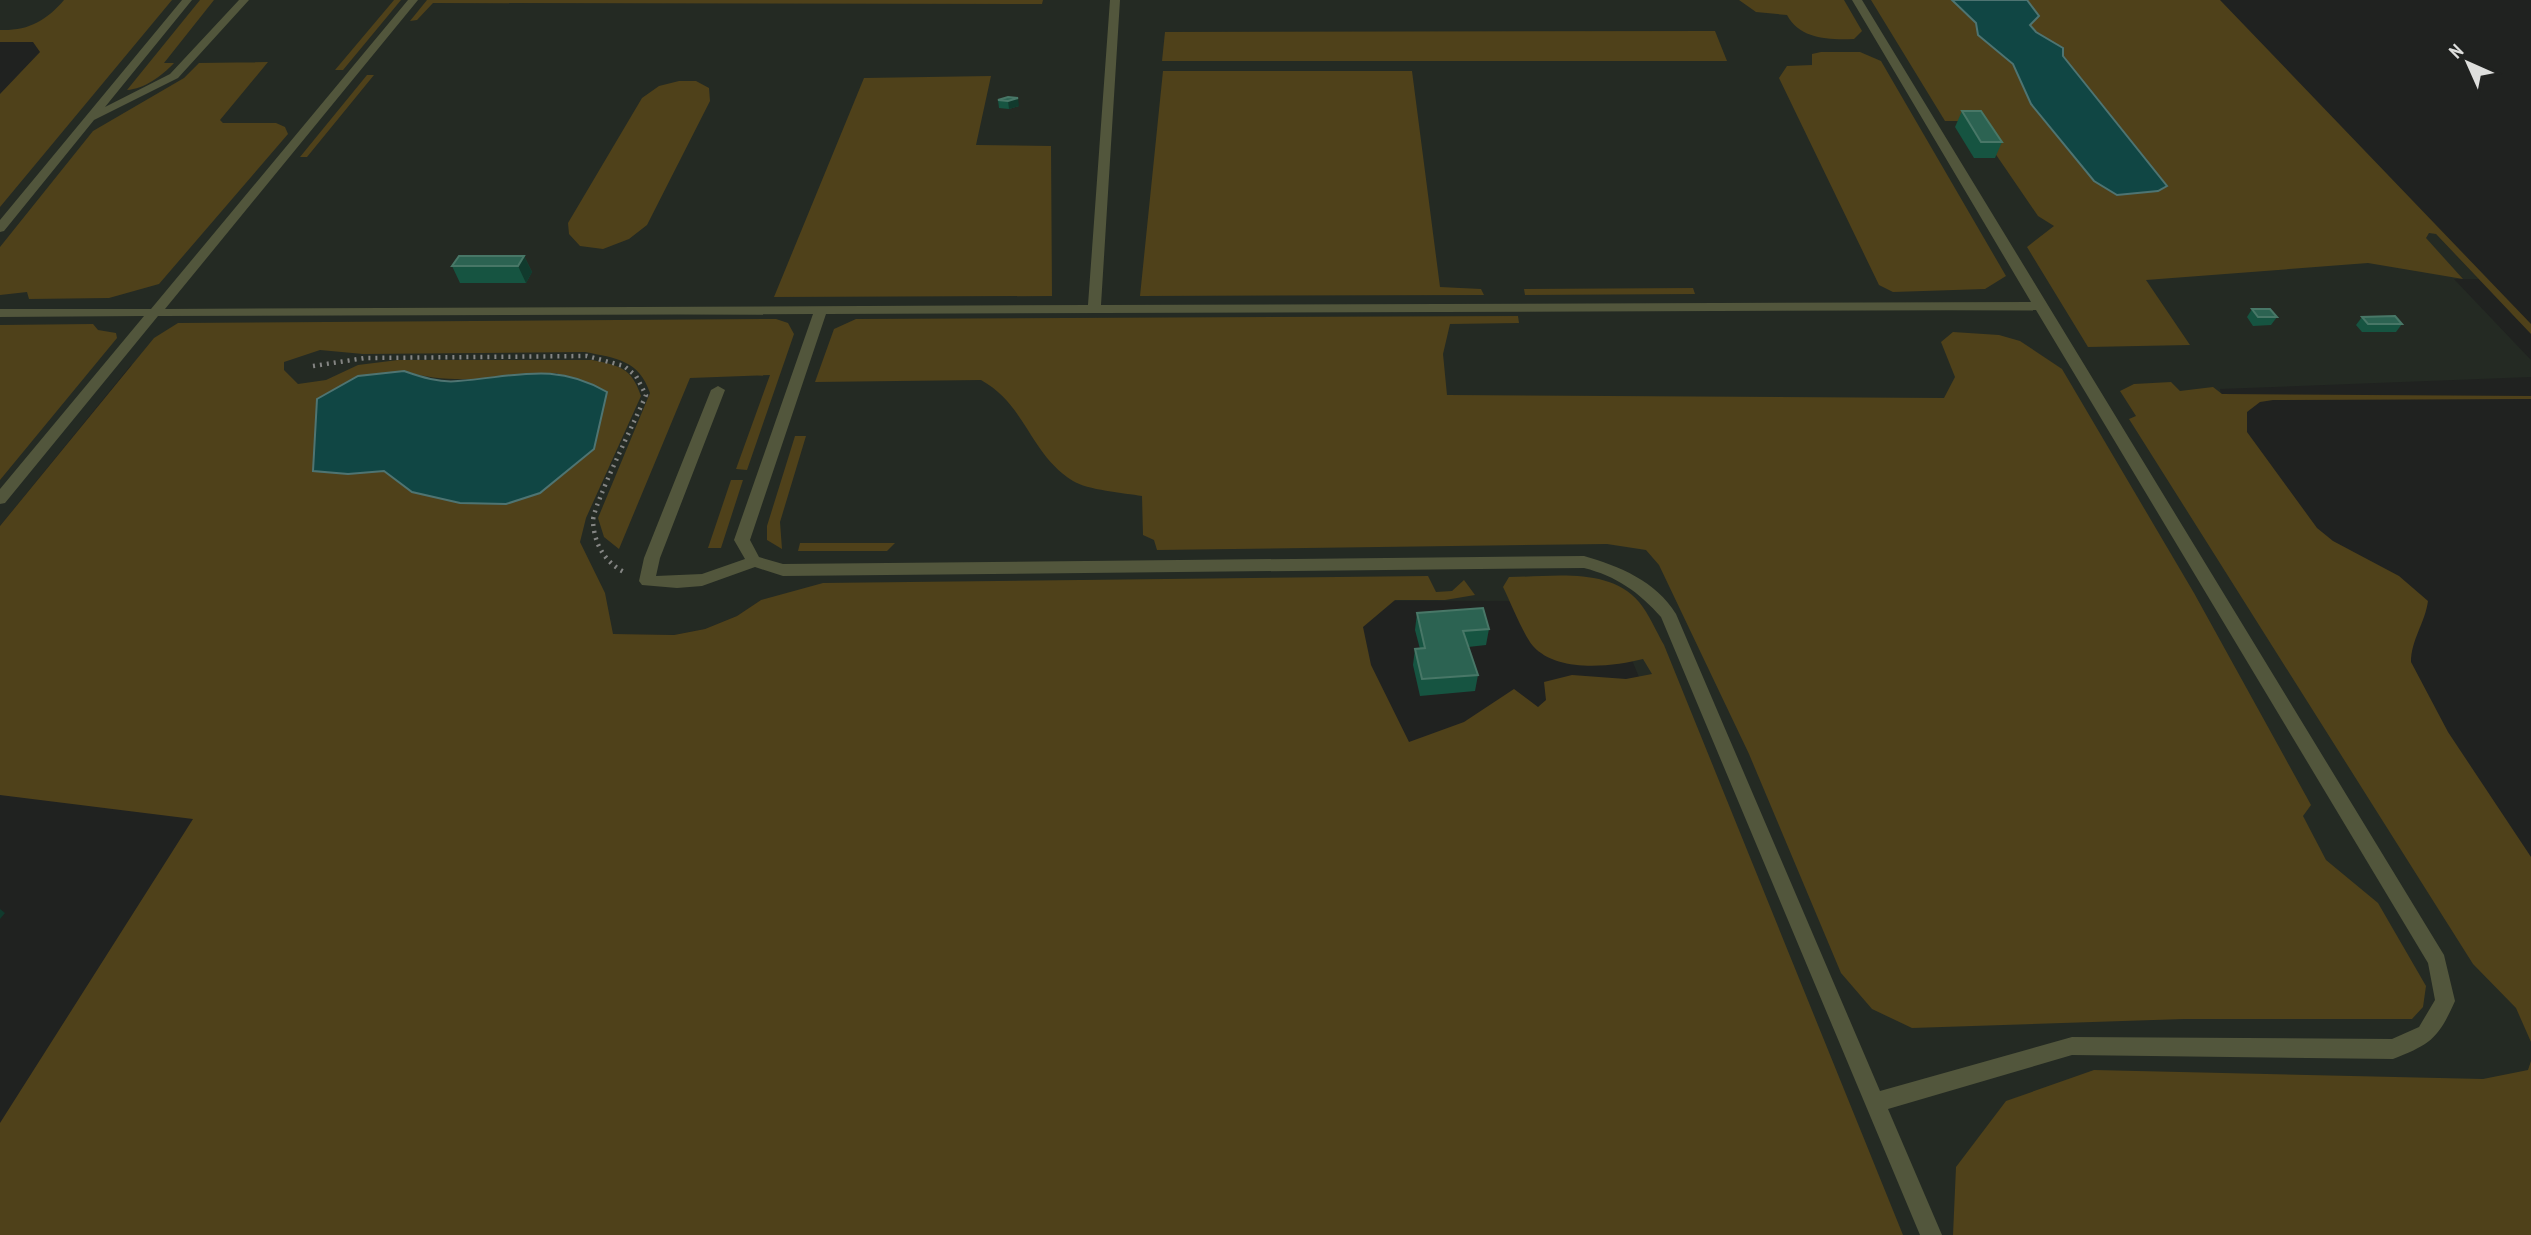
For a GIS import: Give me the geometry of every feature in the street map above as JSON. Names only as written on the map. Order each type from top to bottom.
[{"type":"lane","points":[[0,228],[187,0]]},
{"type":"lane","points":[[88,120],[174,76],[244,0]]},
{"type":"lane","points":[[0,499],[413,0]]},
{"type":"lane","points":[[1094,309],[1115,0]]},
{"type":"lane","points":[[1857,0],[2437,961],[2445,1001],[2426,1034],[2393,1049],[2072,1046],[1875,1103]]},
{"type":"lane","points":[[0,313],[2040,306]]},
{"type":"lane","points":[[821,310],[742,540],[754,561],[783,570],[1584,562],[1615,569],[1645,587],[1668,614],[1931,1235]]},
{"type":"lane","points":[[718,390],[652,558],[647,581],[687,584],[723,576],[754,561]]},
{"type":"path","points":[[313,366],[365,358],[587,356],[618,362],[639,376],[646,395],[593,518],[594,530],[596,543],[613,567],[647,581]]},
{"type":"shaded area","points":[[0,0],[2213,0],[2479,279],[2454,279],[2531,360],[2531,377],[2220,389],[2228,430],[2531,900],[2531,1195],[2007,1235],[1874,1235],[1607,601],[761,600],[737,616],[705,629],[674,635],[580,634],[528,552],[131,365],[0,526],[0,102],[61,34],[0,30]]},
{"type":"shaded area","points":[[64,0],[172,0],[0,207],[0,94],[40,52],[33,42],[0,42],[0,30],[19,29],[36,23]]},
{"type":"shaded area","points":[[200,0],[214,0],[164,63],[174,63],[152,81],[127,90]]},
{"type":"shaded area","points":[[394,0],[401,0],[343,70],[335,70]]},
{"type":"shaded area","points":[[427,0],[1043,0],[1042,4],[433,3],[417,20],[410,21]]},
{"type":"shaded area","points":[[1739,0],[1844,0],[1862,31],[1854,39],[1816,36],[1799,29],[1787,15],[1756,12]]},
{"type":"shaded area","points":[[1871,0],[2220,0],[2531,324],[2531,334],[2436,234],[2429,233],[2426,238],[2463,279],[2368,263],[2146,280],[2190,345],[2088,347],[2027,247],[2054,226],[2038,216],[1973,121],[1945,121]]},
{"type":"shaded area","points":[[1715,31],[1727,61],[1162,61],[1165,32]]},
{"type":"shaded area","points":[[1860,52],[1881,61],[2006,276],[1985,289],[1893,292],[1879,285],[1779,78],[1787,66],[1812,65],[1812,54]]},
{"type":"shaded area","points":[[268,62],[220,120],[223,123],[276,123],[285,127],[288,134],[159,284],[109,298],[29,299],[27,292],[0,295],[0,247],[93,131],[184,78],[199,63]]},
{"type":"shaded area","points":[[1163,71],[1412,71],[1440,287],[1481,289],[1484,295],[1140,296]]},
{"type":"shaded area","points":[[367,75],[374,75],[307,157],[300,157]]},
{"type":"shaded area","points":[[991,76],[976,145],[1051,146],[1052,296],[774,297],[864,78]]},
{"type":"shaded area","points":[[679,81],[696,81],[709,88],[710,101],[647,225],[629,239],[603,249],[580,246],[569,234],[568,223],[642,98],[659,86]]},
{"type":"shaded area","points":[[1693,288],[1695,294],[1525,295],[1524,289]]},
{"type":"shaded area","points":[[1518,316],[1519,323],[1450,324],[1443,354],[1447,395],[1944,398],[1955,377],[1941,342],[1953,332],[1999,335],[2020,341],[2062,369],[2194,593],[2311,805],[2303,816],[2326,860],[2378,903],[2426,986],[2423,1007],[2412,1019],[2184,1019],[1912,1028],[1872,1009],[1841,973],[1749,754],[1659,565],[1646,550],[1607,544],[1157,550],[1154,540],[1143,535],[1142,496],[1096,489],[1073,481],[1047,457],[1009,403],[981,380],[815,382],[834,329],[856,319]]},
{"type":"shaded area","points":[[776,319],[788,323],[794,334],[747,470],[736,469],[770,375],[690,378],[619,549],[604,537],[598,518],[650,393],[640,374],[625,362],[585,352],[363,354],[320,350],[284,362],[284,370],[298,384],[326,380],[358,365],[398,360],[592,360],[617,366],[628,373],[641,396],[586,518],[580,542],[605,593],[613,634],[674,635],[705,629],[737,616],[761,600],[823,583],[1428,576],[1436,592],[1452,591],[1464,580],[1475,595],[1445,600],[1395,600],[1363,627],[1371,665],[1409,742],[1464,722],[1514,689],[1538,707],[1546,700],[1544,682],[1572,675],[1626,679],[1652,674],[1643,659],[1585,666],[1556,661],[1543,655],[1529,641],[1503,587],[1509,577],[1560,575],[1595,578],[1612,583],[1639,602],[1664,645],[1903,1235],[0,1235],[0,1123],[193,819],[0,795],[0,526],[154,338],[178,323]],"holes":[[[404,371],[423,376],[480,379],[558,373],[412,492],[384,471]]]},
{"type":"shaded area","points":[[93,324],[98,330],[116,333],[117,338],[0,480],[0,325]]},
{"type":"shaded area","points":[[2171,382],[2180,391],[2213,387],[2222,394],[2531,396],[2531,399],[2273,400],[2260,402],[2247,412],[2247,432],[2317,528],[2333,541],[2399,576],[2428,601],[2413,646],[2411,662],[2448,732],[2531,857],[2531,1042],[2516,1008],[2473,964],[2129,419],[2136,416],[2120,391],[2134,384]]},
{"type":"shaded area","points":[[795,436],[806,436],[780,522],[782,549],[767,540],[767,526]]},
{"type":"shaded area","points":[[731,480],[743,480],[721,548],[708,548]]},
{"type":"shaded area","points":[[800,543],[895,543],[887,551],[798,551]]},
{"type":"shaded area","points":[[2531,1061],[2531,1235],[1953,1235],[1956,1167],[2006,1101],[2094,1070],[2483,1079],[2528,1070]]},
{"type":"water","points":[[1952,0],[2027,0],[2039,16],[2030,25],[2036,32],[2063,48],[2063,56],[2167,186],[2158,191],[2117,195],[2094,181],[2031,104],[2013,64],[1978,35],[1976,23]]},
{"type":"water","points":[[404,371],[444,381],[534,373],[588,382],[607,392],[594,449],[540,493],[506,504],[460,503],[412,492],[384,471],[348,474],[313,471],[317,399],[358,376]]},
{"type":"building","points":[[1008,97],[1018,98],[998,100]]},
{"type":"building","points":[[1962,111],[1981,111],[2002,142],[1981,142]]},
{"type":"building","points":[[459,256],[524,256],[518,266],[452,266]]},
{"type":"building","points":[[2252,309],[2270,309],[2277,317],[2258,317]]},
{"type":"building","points":[[2395,316],[2402,324],[2368,324],[2362,317]]},
{"type":"building","points":[[1483,608],[1489,629],[1463,631],[1478,675],[1422,679],[1415,649],[1425,648],[1417,613]]}]
